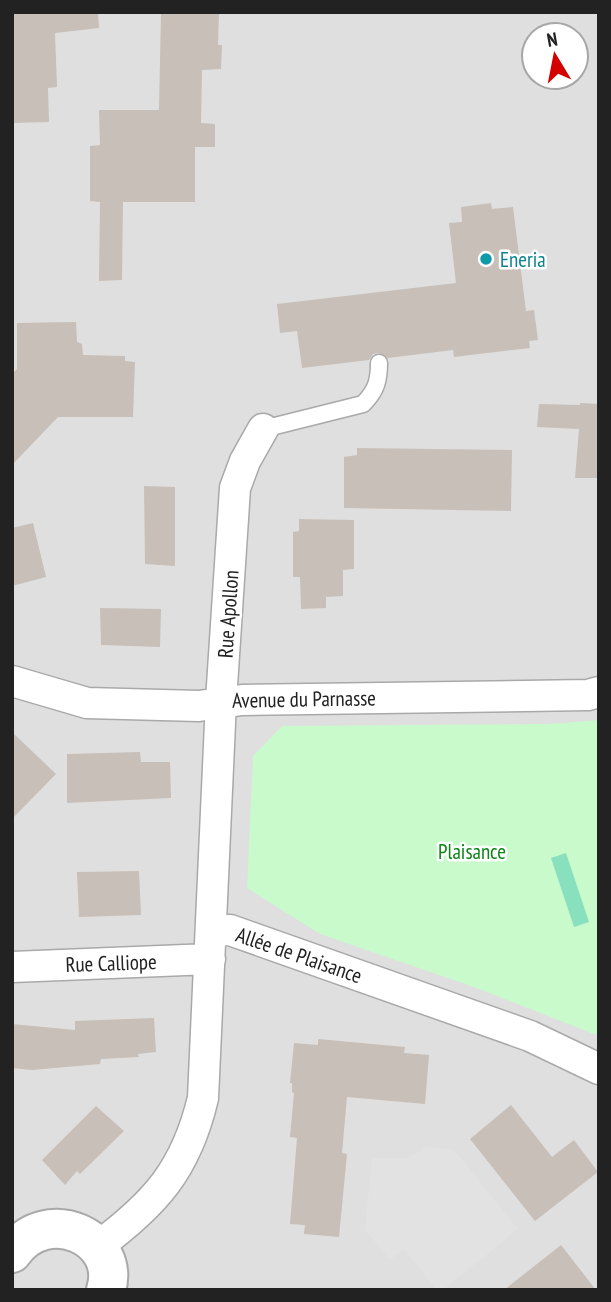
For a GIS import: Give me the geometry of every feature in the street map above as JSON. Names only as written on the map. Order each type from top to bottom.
[{"type":"street","name":"Rue Apollon","points":[[211,945],[220,701],[235,488],[245,461],[264,429]]},
{"type":"street","name":"Avenue du Parnasse","points":[[12,681],[87,703],[199,706],[220,701],[588,695],[599,692]]},
{"type":"street","name":"Allée de Plaisance","points":[[97,1247],[131,1222],[168,1182],[195,1129],[203,1098],[211,945],[230,930],[530,1036],[599,1069]]},
{"type":"street","name":"Rue Calliope","points":[[12,967],[211,945]]},
{"type":"street","points":[[15,1243],[38,1231],[59,1228],[80,1233],[97,1247],[106,1264],[106,1290]]},
{"type":"lane","points":[[264,429],[363,404],[377,385],[379,363]]},
{"type":"shaded area","points":[[12,12],[599,12],[599,1290],[12,1290]]},
{"type":"shaded area","points":[[426,1146],[454,1150],[518,1229],[443,1290],[437,1290],[404,1249],[390,1260],[365,1230],[372,1158],[406,1158]]},
{"type":"green space","name":"Plaisance","points":[[599,720],[599,1036],[474,987],[320,934],[247,888],[253,756],[282,726],[551,724]]},
{"type":"green space","points":[[566,853],[589,922],[574,927],[551,858]]},
{"type":"building","points":[[12,12],[98,12],[99,28],[55,33],[57,87],[48,88],[49,122],[12,123]]},
{"type":"building","points":[[161,12],[219,12],[218,45],[222,45],[221,69],[202,70],[201,123],[215,124],[215,147],[195,147],[195,202],[123,202],[122,280],[99,281],[100,202],[90,201],[90,146],[100,145],[99,110],[159,110]]},
{"type":"building","name":"Eneria","points":[[491,203],[492,209],[513,207],[526,311],[534,310],[538,340],[529,341],[530,348],[454,357],[453,350],[388,358],[379,353],[373,354],[369,360],[302,368],[297,331],[280,333],[277,304],[456,283],[449,223],[462,222],[461,207]]},
{"type":"building","points":[[76,322],[77,342],[82,344],[83,355],[125,356],[125,361],[135,362],[133,417],[58,417],[12,465],[12,374],[17,369],[17,323]]},
{"type":"building","points":[[539,404],[599,404],[599,478],[575,478],[579,429],[537,427]]},
{"type":"building","points":[[357,448],[512,450],[511,511],[344,508],[344,457],[357,455]]},
{"type":"building","points":[[144,486],[175,487],[175,566],[145,564]]},
{"type":"building","points":[[299,519],[354,520],[354,569],[343,570],[343,596],[326,597],[326,608],[301,609],[300,577],[293,577],[293,532],[299,531]]},
{"type":"building","points":[[33,523],[46,577],[12,586],[12,528]]},
{"type":"building","points":[[100,608],[161,609],[160,647],[101,645]]},
{"type":"building","points":[[12,732],[56,774],[12,819]]},
{"type":"building","points":[[140,752],[141,762],[170,762],[171,798],[67,803],[67,754]]},
{"type":"building","points":[[139,871],[141,915],[79,917],[77,872]]},
{"type":"building","points":[[154,1018],[156,1052],[138,1054],[139,1057],[101,1059],[100,1064],[32,1070],[12,1068],[12,1024],[75,1030],[75,1021]]},
{"type":"building","points":[[318,1039],[405,1047],[404,1053],[429,1055],[425,1104],[347,1097],[342,1153],[347,1154],[339,1237],[304,1234],[305,1225],[290,1224],[297,1138],[290,1137],[294,1093],[290,1083],[294,1043],[318,1045]]},
{"type":"building","points":[[511,1105],[552,1157],[574,1140],[598,1172],[535,1221],[470,1139]]},
{"type":"building","points":[[96,1106],[124,1131],[80,1174],[77,1171],[65,1185],[42,1160]]},
{"type":"building","points":[[561,1245],[596,1290],[504,1290]]},
{"type":"place","name":"Eneria","points":[[486,259]]}]
